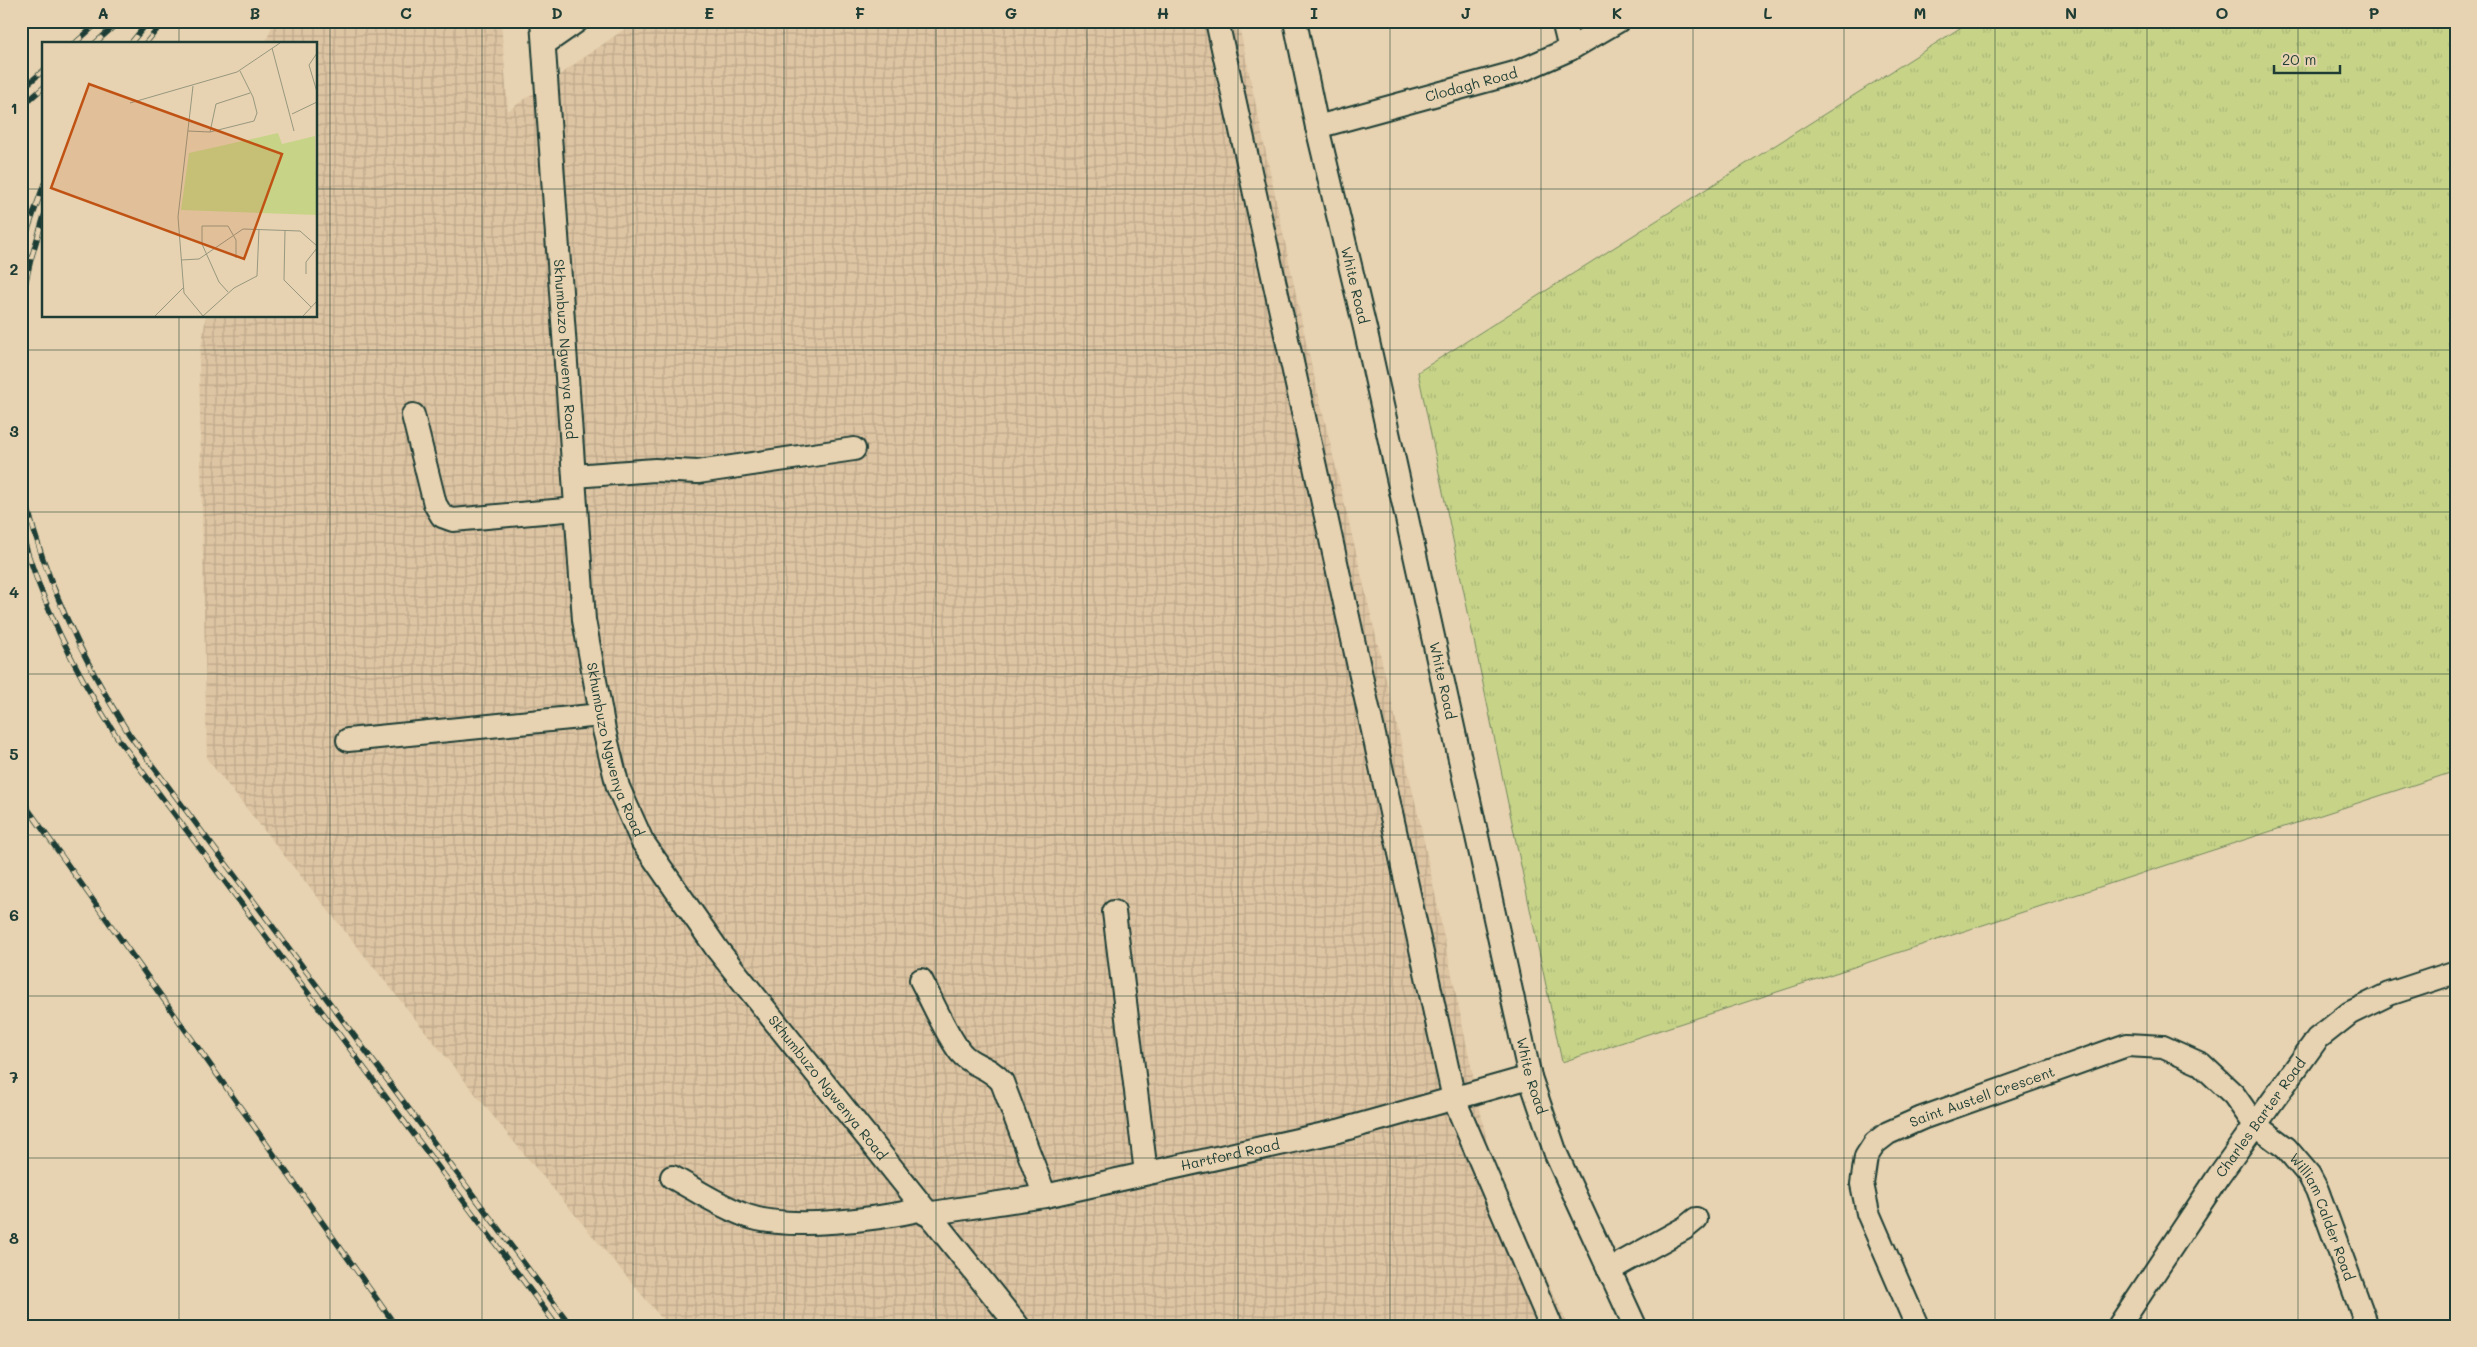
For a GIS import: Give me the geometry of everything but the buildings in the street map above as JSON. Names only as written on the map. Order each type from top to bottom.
[{"type":"street","name":"Skhumbuzo Ngwenya Road","points":[[542,21],[584,620],[601,714],[618,787],[642,841],[717,949],[924,1212],[1018,1326]]},
{"type":"street","points":[[544,44],[577,21]]},
{"type":"street","points":[[1217,21],[1454,1099],[1551,1326]]},
{"type":"street","name":"White Road","points":[[1296,21],[1317,127],[1364,328],[1530,1077],[1556,1154],[1635,1326]]},
{"type":"street","points":[[1563,21],[1570,49]]},
{"type":"street","name":"Clodagh Road","points":[[1317,127],[1518,72],[1570,49],[1618,21]]},
{"type":"street","points":[[413,415],[435,504],[442,516],[453,520],[576,509]]},
{"type":"street","points":[[574,476],[655,470],[698,472],[854,449]]},
{"type":"street","points":[[348,740],[601,714]]},
{"type":"street","points":[[1114,912],[1146,1174]]},
{"type":"street","name":"Charles Barter Road","points":[[2119,1326],[2255,1125],[2317,1038],[2350,1013],[2389,994],[2456,972]]},
{"type":"street","points":[[920,980],[962,1053],[972,1062],[994,1072],[1002,1082],[1045,1196]]},
{"type":"street","name":"Saint Austell Crescent","points":[[1917,1326],[1868,1213],[1862,1184],[1866,1157],[1874,1143],[1888,1133],[1922,1118],[2127,1046],[2163,1046],[2201,1064],[2234,1095],[2255,1125]]},
{"type":"street","name":"Hartford Road","points":[[672,1177],[748,1216],[780,1222],[876,1218],[1045,1196],[1338,1131],[1530,1077]]},
{"type":"street","name":"William Calder Road","points":[[2255,1125],[2286,1148],[2309,1175],[2317,1190],[2367,1326]]},
{"type":"street","points":[[1609,1270],[1686,1228],[1696,1219]]},
{"type":"shaded area","points":[[274,21],[501,21],[508,111],[636,21],[1238,21],[1307,346],[1420,822],[1489,1152],[1568,1326],[668,1326],[509,1136],[207,759],[199,361],[206,318],[318,318],[318,42],[266,42]]},
{"type":"green space","points":[[1971,21],[2456,21],[2456,771],[1562,1062],[1418,372]]},
{"type":"railway","points":[[76,42],[100,21]]},
{"type":"railway","points":[[96,42],[120,21]]},
{"type":"railway","points":[[132,42],[149,21]]},
{"type":"railway","points":[[147,42],[164,21]]},
{"type":"railway","points":[[21,90],[42,72]]},
{"type":"railway","points":[[21,107],[42,89]]},
{"type":"railway","points":[[21,249],[42,190]]},
{"type":"railway","points":[[21,302],[42,223]]},
{"type":"railway","points":[[21,478],[38,546],[63,610],[94,673],[129,734],[571,1326]]},
{"type":"railway","points":[[21,531],[39,586],[62,639],[89,690],[119,740],[557,1326]]},
{"type":"railway","points":[[21,799],[396,1326]]}]
